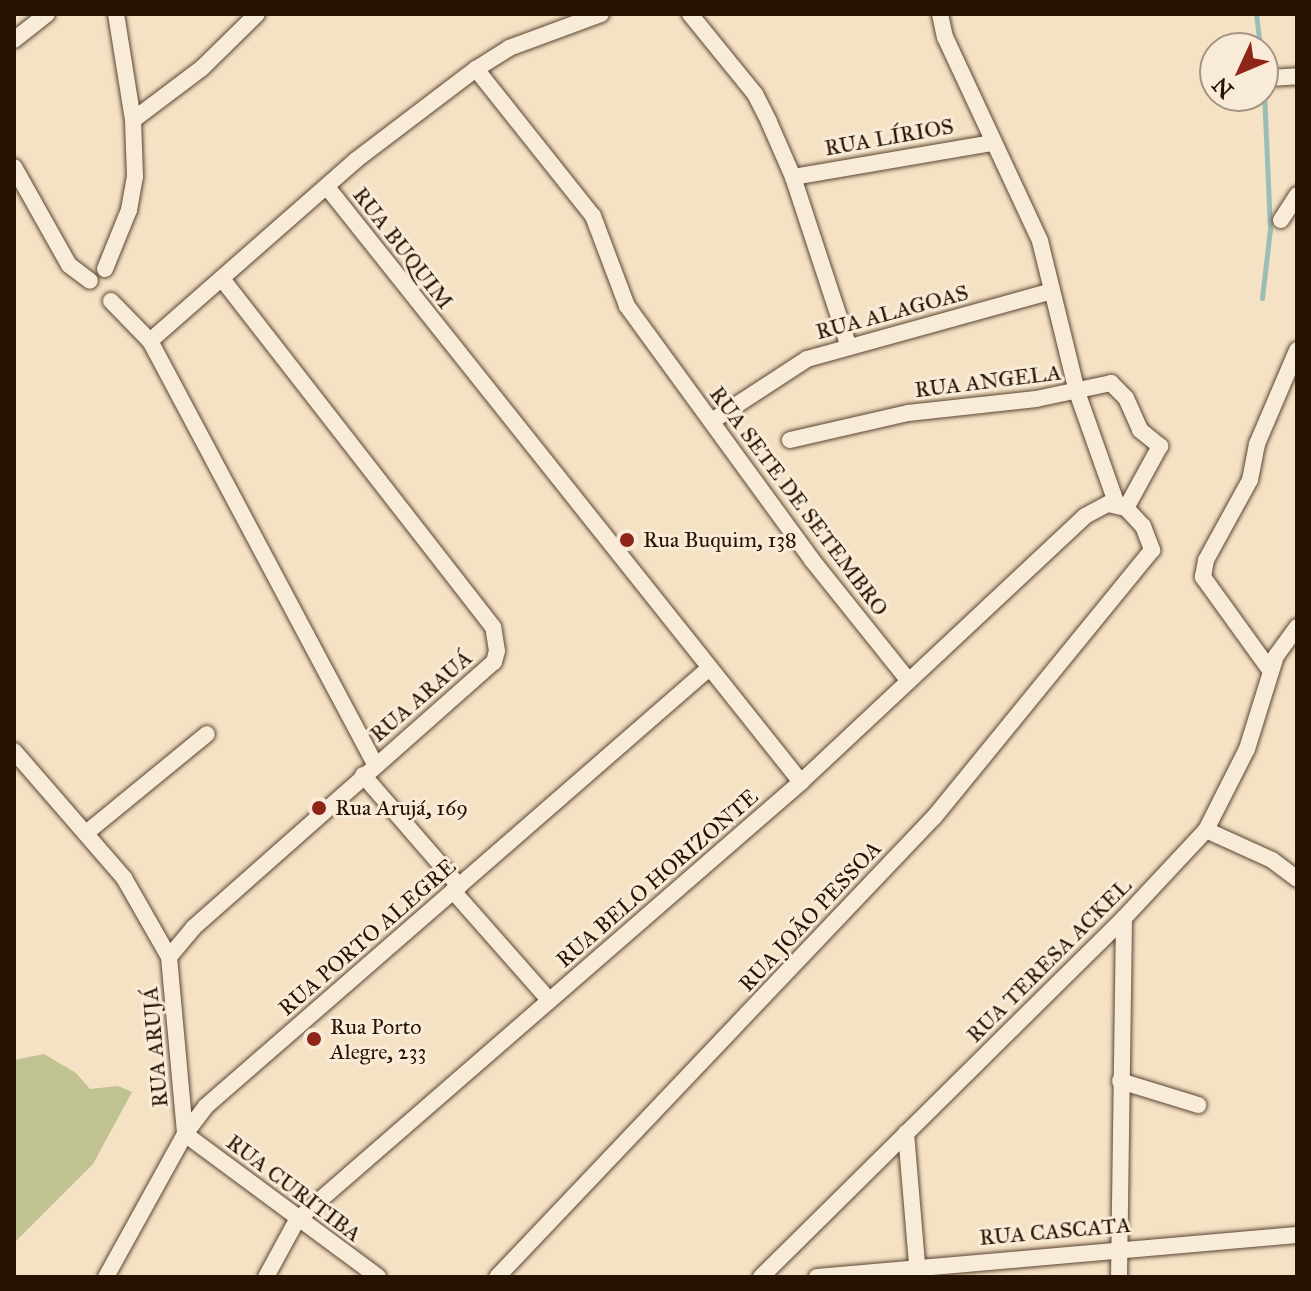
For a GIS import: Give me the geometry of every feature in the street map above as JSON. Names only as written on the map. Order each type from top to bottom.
[{"type":"street","points":[[105,269],[133,194],[133,120],[116,14]]},
{"type":"street","points":[[133,120],[202,68],[257,14]]},
{"type":"street","points":[[327,187],[476,69],[533,37],[601,14]]},
{"type":"street","points":[[690,14],[755,94],[793,177],[848,344]]},
{"type":"street","points":[[940,14],[945,37],[1040,241],[1077,392],[1121,505]]},
{"type":"street","points":[[14,40],[36,17]]},
{"type":"street","name":"RUA SETE DE SETEMBRO","points":[[476,69],[593,216],[627,306],[812,560],[908,680]]},
{"type":"street","name":"RUA LÍRIOS","points":[[793,177],[992,143]]},
{"type":"street","points":[[14,167],[69,265],[90,281]]},
{"type":"street","name":"RUA BUQUIM","points":[[150,341],[327,187],[707,670],[801,782]]},
{"type":"street","points":[[1281,220],[1297,195]]},
{"type":"street","name":"RUA ARAUÁ","points":[[169,957],[193,928],[494,662],[496,637],[222,279]]},
{"type":"street","name":"RUA ALAGOAS","points":[[712,421],[777,375],[848,344],[1052,291]]},
{"type":"street","points":[[111,301],[150,341],[369,770],[456,889],[549,1000]]},
{"type":"street","points":[[1270,670],[1203,577],[1206,560],[1250,480],[1257,444],[1297,350]]},
{"type":"street","name":"RUA ANGELA","points":[[790,440],[908,413],[1077,392],[1105,383],[1116,385],[1140,430],[1160,446],[1121,505]]},
{"type":"street","name":"RUA BELO HORIZONTE","points":[[266,1277],[297,1220],[801,782],[1085,516],[1121,505]]},
{"type":"street","name":"RUA JOÃO PESSOA","points":[[497,1277],[934,817],[1153,546],[1121,505]]},
{"type":"street","name":"RUA TERESA ACKEL","points":[[761,1277],[1124,918],[1206,830],[1247,749],[1270,670],[1297,627]]},
{"type":"street","name":"RUA PORTO ALEGRE","points":[[106,1277],[185,1134],[205,1107],[707,670]]},
{"type":"street","points":[[86,833],[207,734]]},
{"type":"street","points":[[14,751],[124,878],[169,957]]},
{"type":"street","points":[[1206,830],[1272,860],[1297,879]]},
{"type":"street","points":[[1119,1277],[1124,918]]},
{"type":"street","name":"RUA ARUJÁ","points":[[169,957],[185,1134]]},
{"type":"street","points":[[1120,1081],[1198,1105]]},
{"type":"street","points":[[906,1133],[918,1271]]},
{"type":"street","name":"RUA CURITIBA","points":[[185,1134],[297,1220],[378,1277]]},
{"type":"street","name":"RUA CASCATA","points":[[817,1277],[918,1271],[1118,1247],[1297,1235]]},
{"type":"green space","points":[[44,1054],[76,1073],[90,1089],[118,1086],[132,1092],[93,1164],[14,1243],[14,1060]]},
{"type":"waterway","points":[[1256,14],[1258,32]]},
{"type":"waterway","points":[[1262,298],[1270,229],[1265,112]]},
{"type":"place","name":"Rua Buquim, 138","points":[[627,540]]},
{"type":"place","name":"Rua Arujá, 169","points":[[319,808]]},
{"type":"place","name":"Rua Porto Alegre, 233","points":[[314,1039]]}]
